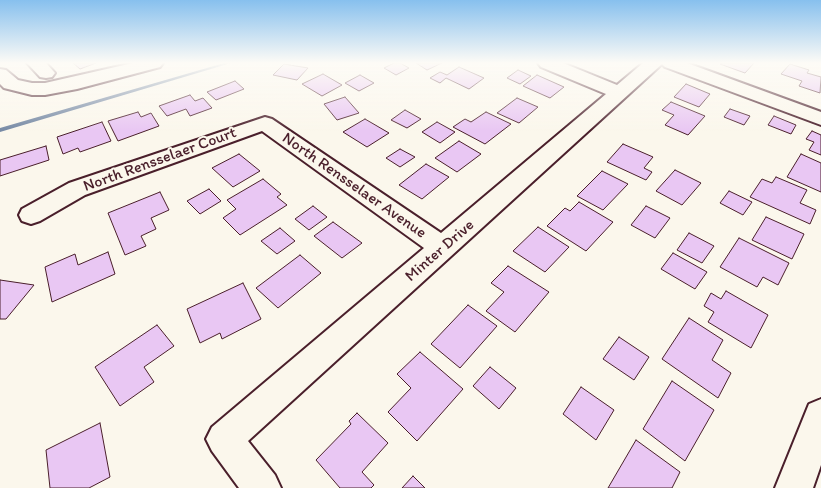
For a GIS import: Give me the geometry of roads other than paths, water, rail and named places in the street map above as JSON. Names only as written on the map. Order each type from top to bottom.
[{"type":"street","points":[[20,86],[45,89],[66,86]]},
{"type":"street","points":[[602,86],[620,93]]},
{"type":"street","name":"Minter Drive","points":[[262,488],[224,439],[628,86]]},
{"type":"street","points":[[732,86],[821,119]]},
{"type":"street","name":"North Rensselaer Avenue","points":[[265,123],[443,248]]},
{"type":"street","name":"North Rensselaer Court","points":[[31,216],[77,189],[265,123]]},
{"type":"street","points":[[794,488],[821,416]]},
{"type":"waterway","points":[[0,130],[151,86]]}]
